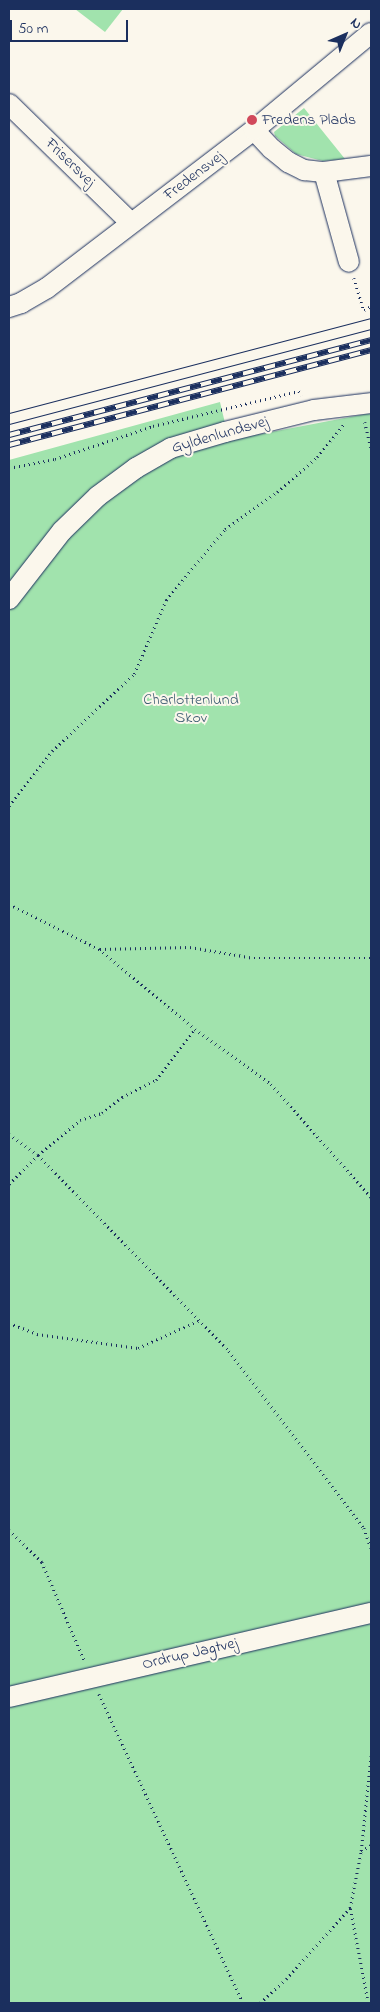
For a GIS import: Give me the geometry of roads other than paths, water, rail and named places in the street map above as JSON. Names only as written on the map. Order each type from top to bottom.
[{"type":"street","name":"Fredensvej","points":[[9,307],[21,303],[47,288],[254,130],[371,33]]},
{"type":"street","name":"Frisersvej","points":[[9,104],[132,223]]},
{"type":"street","points":[[254,130],[288,162],[304,170],[324,172],[370,166]]},
{"type":"street","points":[[324,172],[349,262]]},
{"type":"street","name":"Gyldenlundsvej","points":[[9,599],[62,531],[98,496],[136,468],[171,448],[225,432],[314,410],[366,403]]},
{"type":"street","name":"Ordrup Jagtvej","points":[[9,1698],[371,1613]]},
{"type":"tram line","points":[[9,413],[371,318]]},
{"type":"tram line","points":[[9,424],[371,329]]},
{"type":"railway","points":[[9,435],[371,340]]},
{"type":"railway","points":[[9,445],[371,350]]},
{"type":"place","name":"Fredens Plads","points":[[252,120]]},
{"type":"park label","name":"Charlottenlund Skov","points":[[191,709]]}]
